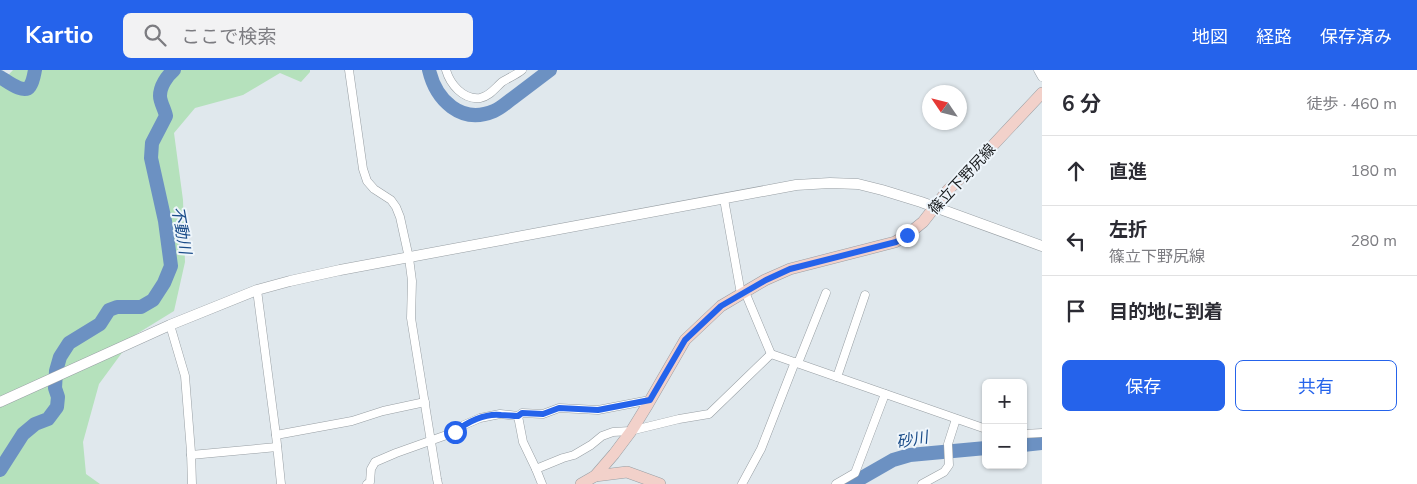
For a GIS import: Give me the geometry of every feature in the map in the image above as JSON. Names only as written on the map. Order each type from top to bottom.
[{"type":"main road","name":"篠立下野尻線","points":[[581,484],[595,476],[614,454],[632,430],[685,340],[721,306],[766,280],[790,269],[896,242],[907,235],[923,222],[948,190],[1042,93]]},
{"type":"main road","points":[[614,454],[627,472]]},
{"type":"main road","points":[[595,476],[627,472],[660,484]]},
{"type":"street","points":[[348,70],[363,169],[367,181],[374,189],[391,200],[396,207],[409,258],[412,281],[411,318],[438,484]]},
{"type":"street","points":[[446,70],[455,88],[466,96],[480,98],[493,92],[502,82],[522,70]]},
{"type":"street","points":[[1038,70],[1042,77]]},
{"type":"street","points":[[0,402],[170,324],[257,290],[290,281],[796,185],[830,182],[858,184],[934,207],[1042,246]]},
{"type":"street","points":[[724,199],[743,293],[771,354],[982,428]]},
{"type":"street","points":[[257,290],[281,484]]},
{"type":"street","points":[[742,484],[761,449],[826,293]]},
{"type":"street","points":[[837,377],[865,295]]},
{"type":"street","points":[[170,324],[185,376],[192,484]]},
{"type":"street","points":[[536,469],[562,458],[574,456],[602,436],[613,432],[632,430],[709,414],[771,354]]},
{"type":"street","points":[[836,484],[855,473],[885,394]]},
{"type":"street","points":[[366,484],[370,482],[371,469],[375,462],[396,452],[455,432],[464,425],[480,418],[500,414],[518,416],[522,413],[543,414],[559,408],[598,410],[650,400]]},
{"type":"street","points":[[276,435],[352,422],[382,411],[425,402]]},
{"type":"street","points":[[518,416],[523,442],[542,484]]},
{"type":"street","points":[[922,484],[944,472],[948,466],[948,444],[956,419]]},
{"type":"street","points":[[1027,434],[1042,433]]},
{"type":"street","points":[[191,455],[277,447]]},
{"type":"green space","points":[[13,70],[310,70],[301,82],[280,73],[243,95],[195,108],[174,133],[183,200],[185,262],[174,311],[135,335],[99,384],[83,442],[86,474],[100,484],[0,484],[0,84]]},
{"type":"waterway","points":[[0,77],[24,89],[32,83],[35,70]]},
{"type":"waterway","name":"不動川","points":[[0,470],[23,434],[35,424],[48,419],[57,407],[56,371],[60,357],[69,343],[100,324],[109,310],[117,307],[141,307],[153,300],[164,283],[171,266],[165,221],[151,158],[152,143],[166,116],[160,92],[166,78],[174,70]]},
{"type":"waterway","points":[[429,70],[432,81],[444,100],[452,107],[471,115],[497,110],[550,70]]},
{"type":"waterway","name":"砂川","points":[[1027,445],[1042,443]]},
{"type":"waterway","name":"砂川","points":[[851,484],[893,460],[910,455],[982,448]]},
{"type":"route","points":[[455,432],[464,425],[493,415],[543,414],[559,408],[598,410],[650,400],[685,340],[721,306],[766,280],[790,269],[896,242],[907,235]]}]
